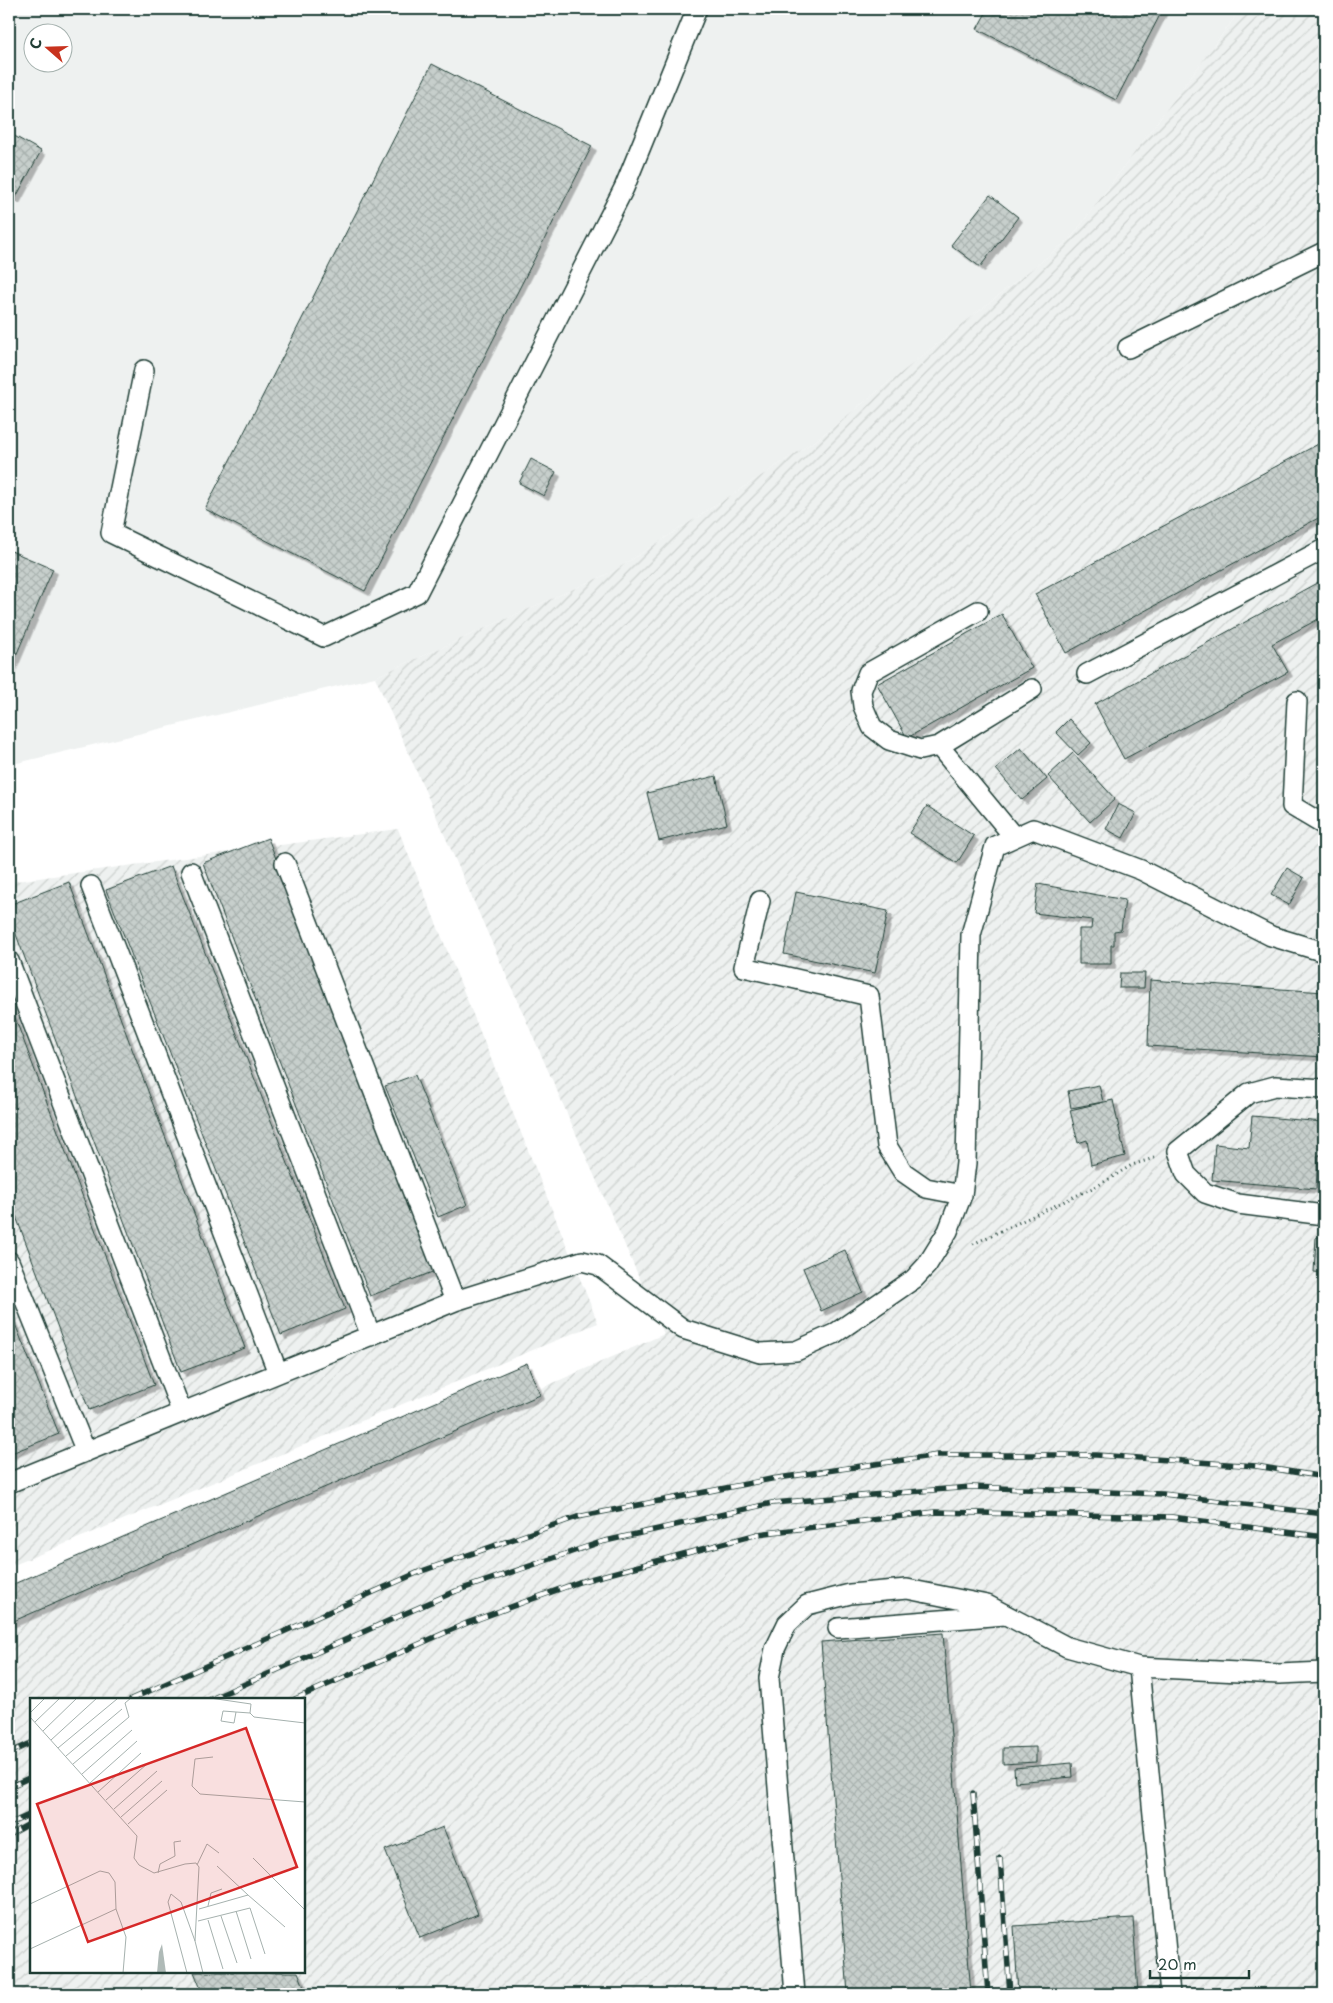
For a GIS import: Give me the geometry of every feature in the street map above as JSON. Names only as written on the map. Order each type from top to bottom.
[{"type":"lane","points":[[144,370],[111,533],[324,637],[417,593],[624,188],[697,9]]},
{"type":"lane","points":[[1128,348],[1324,252]]},
{"type":"lane","points":[[1087,674],[1324,549]]},
{"type":"lane","points":[[978,611],[868,673],[861,691],[863,706],[872,727],[889,740],[920,750],[939,746],[1032,690]]},
{"type":"lane","points":[[1297,700],[1292,806],[1324,825]]},
{"type":"lane","points":[[939,746],[1014,837]]},
{"type":"lane","points":[[9,1484],[455,1301],[582,1261],[598,1265],[683,1329],[760,1353],[796,1351],[834,1334],[914,1279],[927,1265],[948,1231],[962,1195],[966,1163],[971,935],[995,846],[1033,829],[1141,870],[1271,936],[1324,952]]},
{"type":"lane","points":[[285,863],[455,1301]]},
{"type":"lane","points":[[191,872],[372,1336]]},
{"type":"lane","points":[[90,886],[278,1374]]},
{"type":"lane","points":[[760,901],[744,967],[869,996],[887,1146],[903,1172],[926,1188],[962,1195]]},
{"type":"lane","points":[[9,960],[182,1413]]},
{"type":"lane","points":[[1324,1089],[1275,1086],[1249,1093],[1178,1151],[1186,1174],[1205,1193],[1238,1204],[1324,1215]]},
{"type":"lane","points":[[9,1261],[86,1452]]},
{"type":"lane","points":[[795,1994],[769,1678],[775,1649],[787,1624],[807,1606],[850,1594],[907,1589],[987,1605],[1067,1647],[1138,1667],[1279,1674],[1324,1672]]},
{"type":"lane","points":[[838,1628],[1006,1615]]},
{"type":"lane","points":[[1138,1667],[1170,1994]]},
{"type":"path","points":[[972,1244],[1099,1185],[1132,1165],[1178,1151]]},
{"type":"shaded area","points":[[9,9],[1241,9],[1071,238],[815,441],[614,571],[375,677],[9,765]]},
{"type":"shaded area","points":[[1241,9],[1324,9],[1324,1994],[9,1994],[9,1624],[664,1334],[375,677],[614,571],[815,441],[1071,238]]},
{"type":"shaded area","points":[[398,829],[598,1323],[9,1567],[9,882]]},
{"type":"building","points":[[988,9],[1163,9],[1116,100],[977,29]]},
{"type":"building","points":[[432,64],[592,146],[365,591],[205,509]]},
{"type":"building","points":[[9,133],[41,151],[15,199],[9,195]]},
{"type":"building","points":[[990,195],[1018,217],[980,267],[951,245]]},
{"type":"building","points":[[1324,441],[1324,515],[1066,653],[1035,594]]},
{"type":"building","points":[[531,459],[556,472],[544,496],[519,483]]},
{"type":"building","points":[[9,550],[53,569],[9,672]]},
{"type":"building","points":[[1324,579],[1324,616],[1272,644],[1288,672],[1124,759],[1095,704]]},
{"type":"building","points":[[1002,614],[1032,668],[907,738],[877,684]]},
{"type":"building","points":[[1069,719],[1091,743],[1078,755],[1056,732]]},
{"type":"building","points":[[1021,748],[1047,779],[1022,800],[996,769]]},
{"type":"building","points":[[1073,753],[1115,799],[1090,822],[1048,776]]},
{"type":"building","points":[[716,776],[727,824],[659,841],[647,793]]},
{"type":"building","points":[[1118,804],[1136,813],[1123,838],[1106,829]]},
{"type":"building","points":[[927,806],[974,836],[957,863],[909,833]]},
{"type":"building","points":[[268,838],[435,1271],[370,1296],[203,863]]},
{"type":"building","points":[[171,866],[345,1309],[281,1335],[106,890]]},
{"type":"building","points":[[1287,868],[1304,878],[1289,905],[1271,895]]},
{"type":"building","points":[[69,882],[245,1348],[181,1372],[9,916],[9,905]]},
{"type":"building","points":[[1038,884],[1125,900],[1121,930],[1114,931],[1114,945],[1111,945],[1111,964],[1079,964],[1079,929],[1091,929],[1092,920],[1034,913]]},
{"type":"building","points":[[796,892],[888,911],[875,973],[784,954]]},
{"type":"building","points":[[1120,973],[1145,973],[1144,988],[1119,988]]},
{"type":"building","points":[[1150,980],[1324,992],[1324,1057],[1148,1046]]},
{"type":"building","points":[[9,1002],[154,1385],[89,1410],[9,1198]]},
{"type":"building","points":[[415,1075],[467,1205],[438,1217],[385,1086]]},
{"type":"building","points":[[1099,1085],[1103,1102],[1071,1108],[1068,1091]]},
{"type":"building","points":[[1113,1100],[1125,1156],[1091,1165],[1087,1140],[1078,1143],[1070,1110]]},
{"type":"building","points":[[1252,1116],[1324,1122],[1324,1155],[1318,1155],[1316,1189],[1212,1180],[1215,1144],[1249,1148]]},
{"type":"building","points":[[1316,1237],[1324,1237],[1324,1273],[1314,1272]]},
{"type":"building","points":[[845,1250],[863,1292],[821,1311],[803,1268]]},
{"type":"building","points":[[9,1309],[59,1434],[9,1454]]},
{"type":"building","points":[[527,1363],[540,1395],[9,1623],[9,1586]]},
{"type":"building","points":[[943,1633],[971,1994],[848,1994],[821,1642]]},
{"type":"building","points":[[1036,1747],[1036,1762],[1003,1764],[1003,1748]]},
{"type":"building","points":[[1072,1763],[1073,1777],[1015,1782],[1014,1768]]},
{"type":"building","points":[[443,1827],[478,1914],[420,1938],[385,1850]]},
{"type":"building","points":[[1133,1918],[1138,1994],[1018,1994],[1014,1926]]},
{"type":"building","points":[[194,1973],[298,1973],[307,1994],[203,1994]]},
{"type":"railway","points":[[133,1698],[419,1572],[577,1517],[771,1479],[938,1455],[1096,1455],[1256,1466],[1324,1477]]},
{"type":"railway","points":[[213,1698],[456,1591],[601,1542],[772,1503],[971,1487],[1163,1494],[1324,1514]]},
{"type":"railway","points":[[297,1698],[467,1623],[579,1582],[758,1534],[935,1512],[1172,1517],[1324,1537]]},
{"type":"railway","points":[[9,1753],[30,1743]]},
{"type":"railway","points":[[9,1787],[30,1777]]},
{"type":"railway","points":[[973,1793],[988,1994]]},
{"type":"railway","points":[[9,1824],[30,1814]]},
{"type":"railway","points":[[9,1835],[30,1824]]},
{"type":"railway","points":[[1000,1858],[1010,1994]]}]
